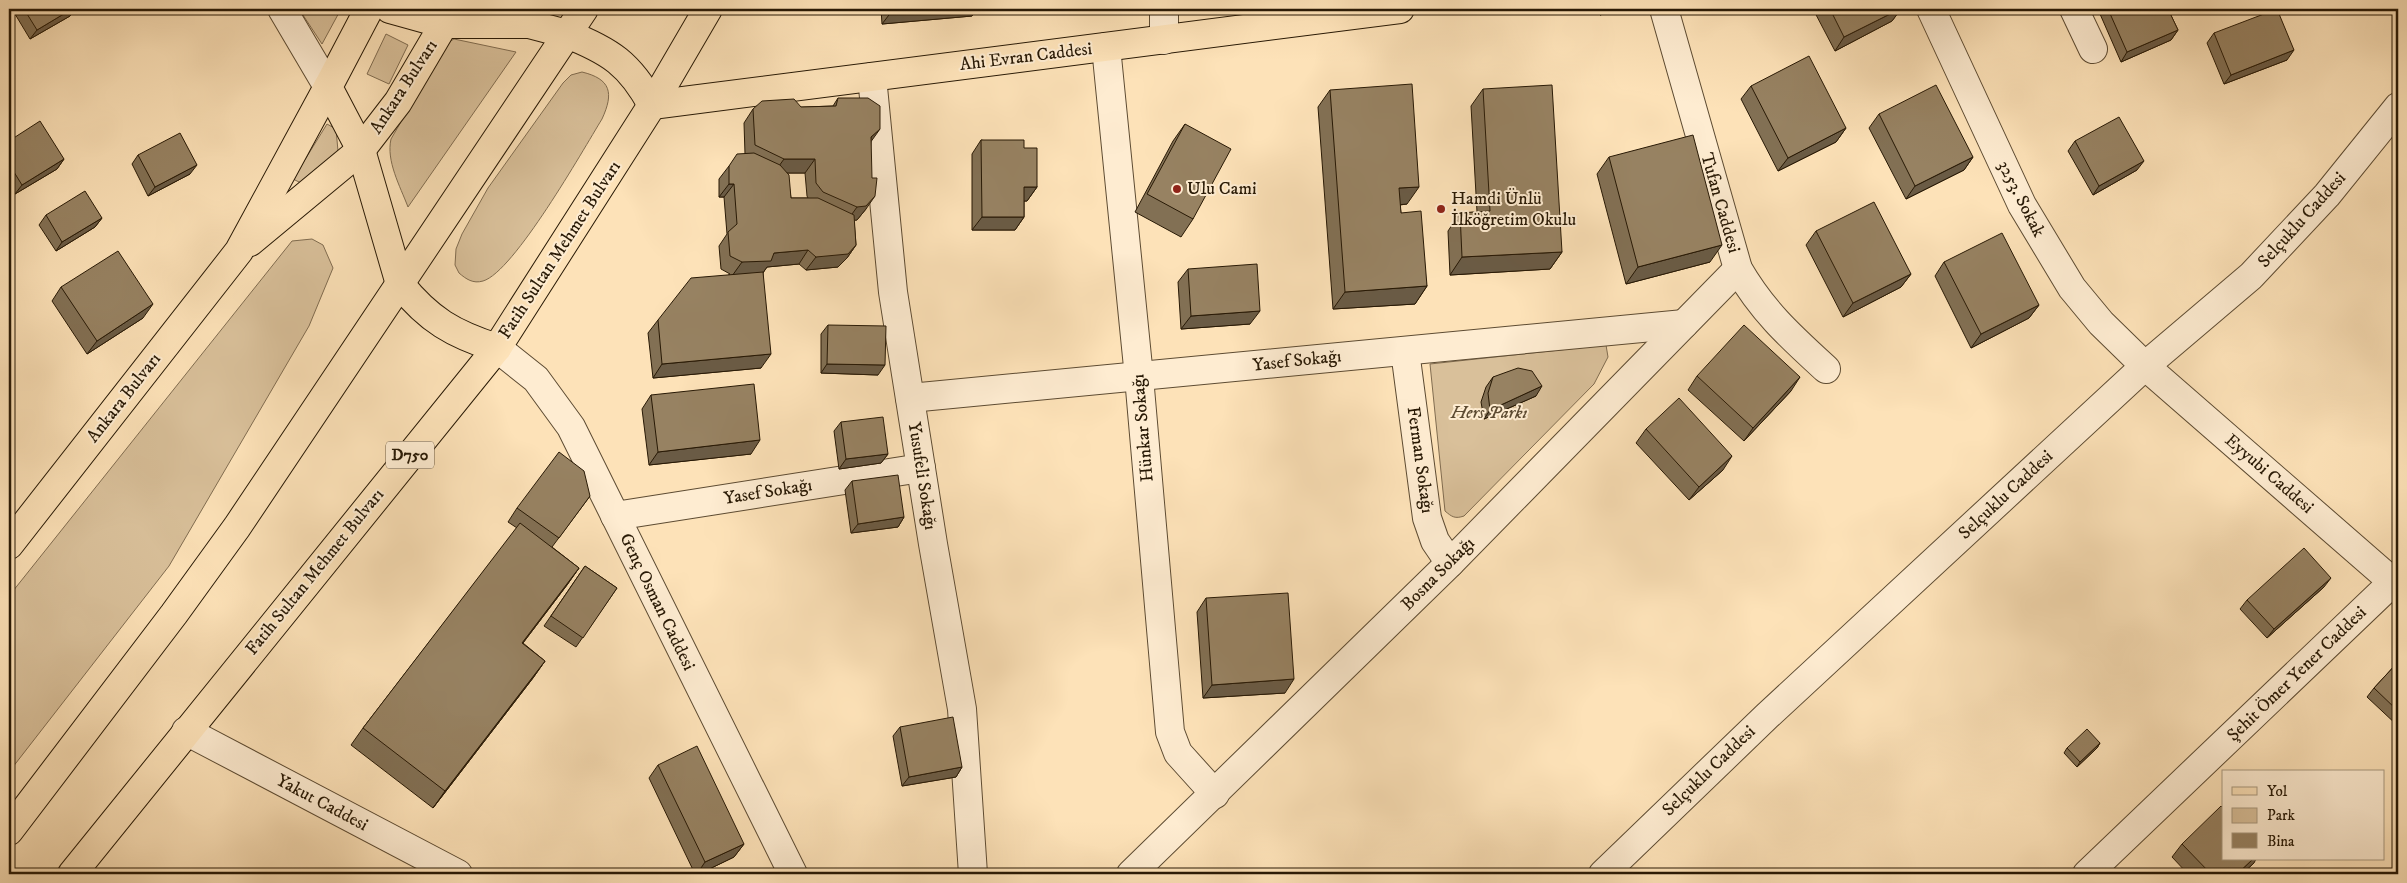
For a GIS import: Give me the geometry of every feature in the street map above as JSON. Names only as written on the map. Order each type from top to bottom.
[{"type":"main road","name":"Ankara Bulvarı","points":[[9,545],[239,251],[369,9]]},
{"type":"main road","name":"Ankara Bulvarı","points":[[390,9],[529,24],[567,34],[603,50],[628,67],[642,86],[652,105]]},
{"type":"main road","points":[[9,831],[174,614],[237,527],[584,9]]},
{"type":"main road","name":"Fatih Sultan Mehmet Bulvarı","points":[[72,874],[497,348],[652,105],[708,9]]},
{"type":"main road","name":"Ahi Evran Caddesi","points":[[652,105],[1400,9]]},
{"type":"main road","name":"Ankara Bulvarı","points":[[239,251],[361,150],[398,102],[448,16]]},
{"type":"main road","name":"Ankara Bulvarı","points":[[328,87],[361,150],[400,284]]},
{"type":"main road","points":[[400,284],[428,315],[443,326],[470,339],[497,348]]},
{"type":"street","points":[[282,9],[328,87]]},
{"type":"street","points":[[1164,9],[1164,40]]},
{"type":"street","name":"Tufan Caddesi","points":[[1664,9],[1738,269],[1755,298],[1780,327],[1826,369]]},
{"type":"street","name":"3253. Sokak","points":[[1931,9],[2022,205],[2046,248],[2078,295],[2101,323],[2145,366]]},
{"type":"street","points":[[2074,9],[2093,49]]},
{"type":"street","name":"Hünkar Sokağı","points":[[1106,47],[1139,377],[1170,732],[1178,753],[1215,794]]},
{"type":"street","name":"Yusufeli Sokağı","points":[[872,77],[893,292],[962,709],[973,874]]},
{"type":"street","name":"Selçuklu Caddesi","points":[[1604,874],[1767,716],[2145,366],[2251,276],[2327,195],[2398,107]]},
{"type":"street","name":"Bosna Sokağı","points":[[1131,874],[1450,563],[1738,269]]},
{"type":"street","name":"Yasef Sokağı","points":[[910,398],[1684,324]]},
{"type":"street","name":"Genç Osman Caddesi","points":[[497,348],[536,380],[571,427],[792,874]]},
{"type":"street","name":"Ferman Sokağı","points":[[1405,351],[1427,518],[1435,541],[1450,563]]},
{"type":"street","name":"Eyyubi Caddesi","points":[[2145,366],[2395,579]]},
{"type":"street","name":"Yasef Sokağı","points":[[615,516],[921,468]]},
{"type":"street","name":"Şehit Ömer Yener Caddesi","points":[[2087,874],[2395,579]]},
{"type":"street","name":"Yakut Caddesi","points":[[186,731],[458,874]]},
{"type":"green space","points":[[299,9],[341,9],[322,44]]},
{"type":"green space","points":[[386,34],[408,45],[389,84],[367,74]]},
{"type":"green space","points":[[454,39],[516,52],[408,207],[392,165],[390,156],[391,139],[447,43]]},
{"type":"green space","points":[[582,72],[599,79],[607,88],[608,102],[602,119],[547,208],[512,256],[496,273],[483,281],[476,282],[467,279],[459,273],[455,265],[456,249],[462,234],[488,188],[563,83],[571,75]]},
{"type":"green space","points":[[327,124],[336,129],[338,151],[303,184],[293,179]]},
{"type":"green space","points":[[312,239],[323,245],[333,268],[309,326],[169,566],[9,772],[9,596],[292,241]]},
{"type":"green space","name":"Hers Parkı","points":[[1606,345],[1608,357],[1594,384],[1464,516],[1454,517],[1445,511],[1430,364]]},
{"type":"building","points":[[24,9],[72,9],[37,30]]},
{"type":"building","points":[[892,9],[914,9],[892,11]]},
{"type":"building","points":[[1830,9],[1900,9],[1844,37]]},
{"type":"building","points":[[2108,9],[2168,9],[2178,30],[2127,52]]},
{"type":"building","points":[[2277,9],[2294,50],[2231,75],[2214,33]]},
{"type":"building","points":[[1809,56],[1846,128],[1788,158],[1751,86]]},
{"type":"building","points":[[1412,84],[1419,187],[1399,188],[1401,213],[1421,211],[1427,286],[1345,292],[1330,90]]},
{"type":"building","points":[[1552,85],[1562,252],[1462,257],[1460,213],[1490,211],[1483,89]]},
{"type":"building","points":[[1936,85],[1973,157],[1915,186],[1879,114]]},
{"type":"building","points":[[838,98],[868,98],[880,106],[880,129],[871,137],[872,178],[877,178],[875,196],[866,206],[857,207],[823,192],[816,183],[815,159],[784,159],[755,145],[753,109],[762,101],[794,99],[801,107],[836,106]]},
{"type":"building","points":[[2119,117],[2144,161],[2099,186],[2075,141]]},
{"type":"building","points":[[40,121],[64,159],[22,185],[9,164],[9,141]]},
{"type":"building","name":"Ulu Cami","points":[[1185,124],[1231,149],[1193,219],[1147,194]]},
{"type":"building","points":[[180,133],[197,165],[155,187],[138,155]]},
{"type":"building","points":[[1693,135],[1722,245],[1638,267],[1609,157]]},
{"type":"building","points":[[981,140],[1024,140],[1024,148],[1037,148],[1037,187],[1024,187],[1024,217],[982,217]]},
{"type":"building","points":[[754,153],[780,165],[789,175],[791,198],[818,198],[854,215],[856,245],[848,254],[816,257],[808,250],[774,253],[771,261],[742,262],[730,256],[728,232],[737,224],[734,184],[729,184],[729,166],[737,154]]},
{"type":"building","points":[[85,191],[102,218],[62,242],[46,215]]},
{"type":"building","points":[[1874,202],[1911,274],[1853,303],[1816,231]]},
{"type":"building","points":[[2002,233],[2039,305],[1981,334],[1944,262]]},
{"type":"building","points":[[118,251],[153,304],[97,341],[61,287]]},
{"type":"building","points":[[1257,264],[1260,311],[1191,316],[1188,269]]},
{"type":"building","points":[[763,272],[771,354],[662,364],[658,320],[691,278]]},
{"type":"building","points":[[828,325],[886,326],[885,365],[827,364]]},
{"type":"building","points":[[1744,325],[1800,377],[1753,428],[1697,376]]},
{"type":"building","points":[[1518,368],[1532,371],[1542,386],[1490,410],[1488,393],[1493,377]]},
{"type":"building","points":[[754,384],[760,440],[658,452],[651,395]]},
{"type":"building","points":[[1679,398],[1732,456],[1699,487],[1646,429]]},
{"type":"building","points":[[883,417],[888,454],[846,459],[841,422]]},
{"type":"building","points":[[559,452],[584,471],[590,496],[559,538],[517,508]]},
{"type":"building","points":[[898,475],[904,517],[858,524],[852,481]]},
{"type":"building","points":[[520,523],[579,568],[522,643],[545,661],[445,791],[363,728]]},
{"type":"building","points":[[2304,548],[2331,578],[2274,629],[2247,600]]},
{"type":"building","points":[[585,566],[617,588],[583,638],[551,616]]},
{"type":"building","points":[[1288,593],[1294,679],[1212,685],[1206,598]]},
{"type":"building","points":[[2398,662],[2398,711],[2374,688]]},
{"type":"building","points":[[953,717],[962,767],[909,777],[900,727]]},
{"type":"building","points":[[2087,729],[2100,743],[2080,762],[2067,748]]},
{"type":"building","points":[[697,746],[744,844],[705,862],[658,765]]},
{"type":"building","points":[[2221,806],[2222,860],[2252,860],[2237,874],[2211,874],[2182,844]]},
{"type":"place","name":"Ulu Cami","points":[[1177,189]]},
{"type":"place","name":"Hamdi Ünlü İlköğretim Okulu","points":[[1441,209]]}]
